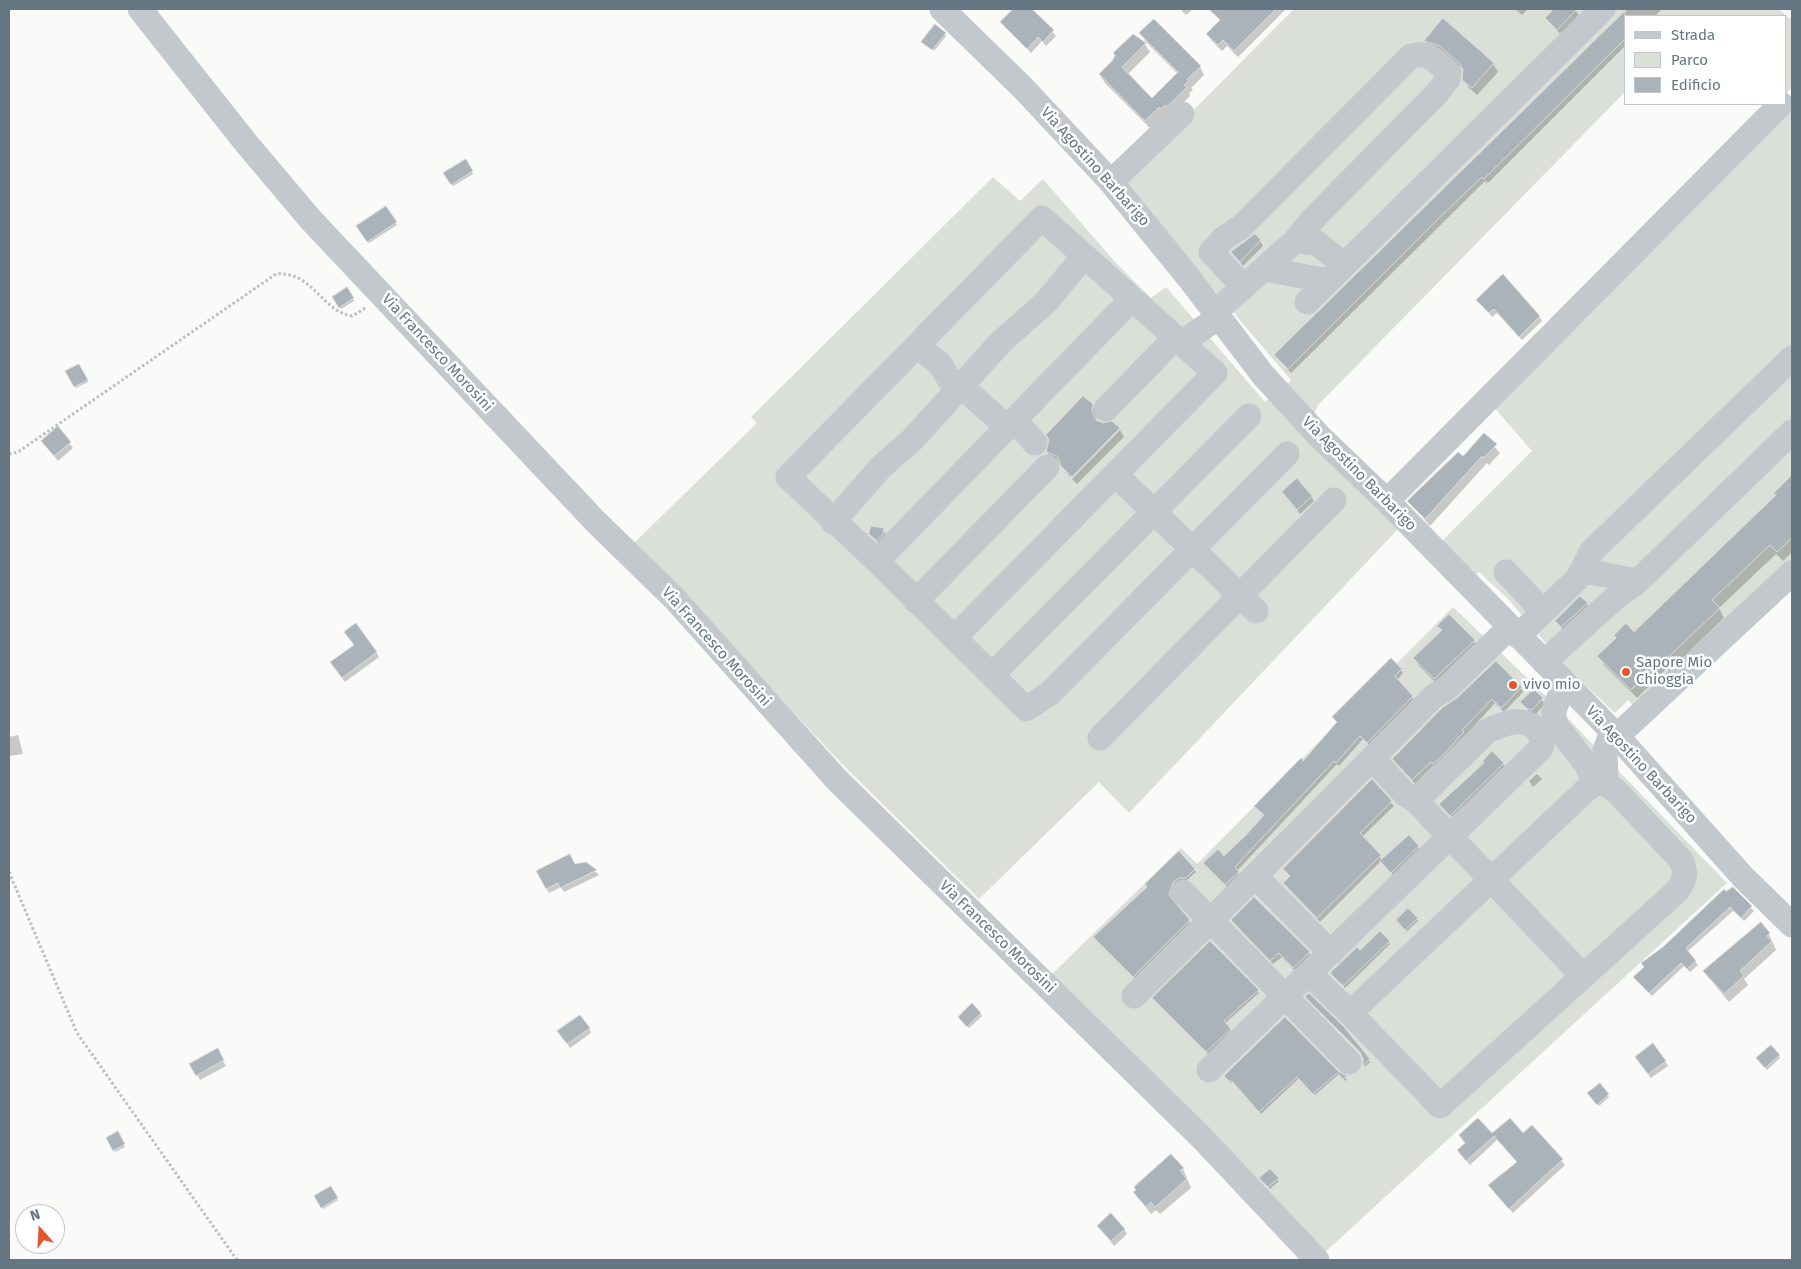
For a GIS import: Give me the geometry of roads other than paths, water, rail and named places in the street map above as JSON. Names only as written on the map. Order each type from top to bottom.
[{"type":"street","name":"Via Francesco Morosini","points":[[140,9],[246,143],[311,220],[596,522],[674,598],[837,780],[1202,1138],[1318,1260]]},
{"type":"street","name":"Via Agostino Barbarigo","points":[[942,9],[1023,88],[1111,182],[1269,382],[1319,436],[1387,501],[1614,734],[1743,877],[1792,924]]},
{"type":"street","points":[[1306,302],[1603,9]]},
{"type":"street","points":[[1106,409],[1178,340],[1217,315],[1244,287],[1295,241],[1314,218],[1448,79],[1449,73],[1430,56],[1422,53],[1411,56],[1241,227],[1224,238],[1211,252],[1244,287]]},
{"type":"street","points":[[1387,501],[1780,105]]},
{"type":"street","points":[[1111,182],[1182,114]]},
{"type":"street","points":[[954,638],[1214,373],[1042,218],[788,477],[1026,709],[1050,693],[1287,454]]},
{"type":"street","points":[[1295,241],[1317,243],[1336,273]]},
{"type":"street","points":[[833,522],[881,467],[912,440],[1001,342],[1046,302],[1084,256]]},
{"type":"street","points":[[1265,269],[1336,273]]},
{"type":"street","points":[[876,561],[1012,425],[1132,299]]},
{"type":"street","points":[[916,346],[940,364],[959,388],[1035,443]]},
{"type":"street","points":[[1134,996],[1434,696],[1447,688],[1514,632],[1542,613],[1583,571],[1592,551],[1792,358]]},
{"type":"street","points":[[992,675],[1249,416]]},
{"type":"street","points":[[1544,662],[1614,599],[1638,581],[1792,432]]},
{"type":"street","points":[[916,601],[1047,467]]},
{"type":"street","points":[[1116,475],[1248,603]]},
{"type":"street","points":[[1100,738],[1248,603],[1334,500]]},
{"type":"street","points":[[1583,571],[1638,581]]},
{"type":"street","points":[[1506,572],[1542,613]]},
{"type":"street","points":[[1601,784],[1605,752],[1614,734],[1792,574]]},
{"type":"street","points":[[1310,974],[1440,1106],[1677,891],[1684,880],[1686,869],[1681,860],[1615,790],[1601,784],[1558,728],[1554,719],[1554,710],[1565,684]]},
{"type":"street","points":[[1209,1070],[1540,749],[1543,745],[1541,735],[1531,725],[1520,722],[1499,726],[1487,731],[1416,801]]},
{"type":"street","points":[[1372,758],[1405,794],[1416,801],[1450,836],[1583,976]]},
{"type":"street","points":[[1350,1014],[1587,789],[1601,784]]},
{"type":"street","points":[[1255,876],[1331,953]]},
{"type":"street","points":[[1183,892],[1349,1062]]},
{"type":"place","name":"Sapore Mio Chioggia","points":[[1626,672]]},
{"type":"place","name":"vivo mio","points":[[1513,685]]}]
